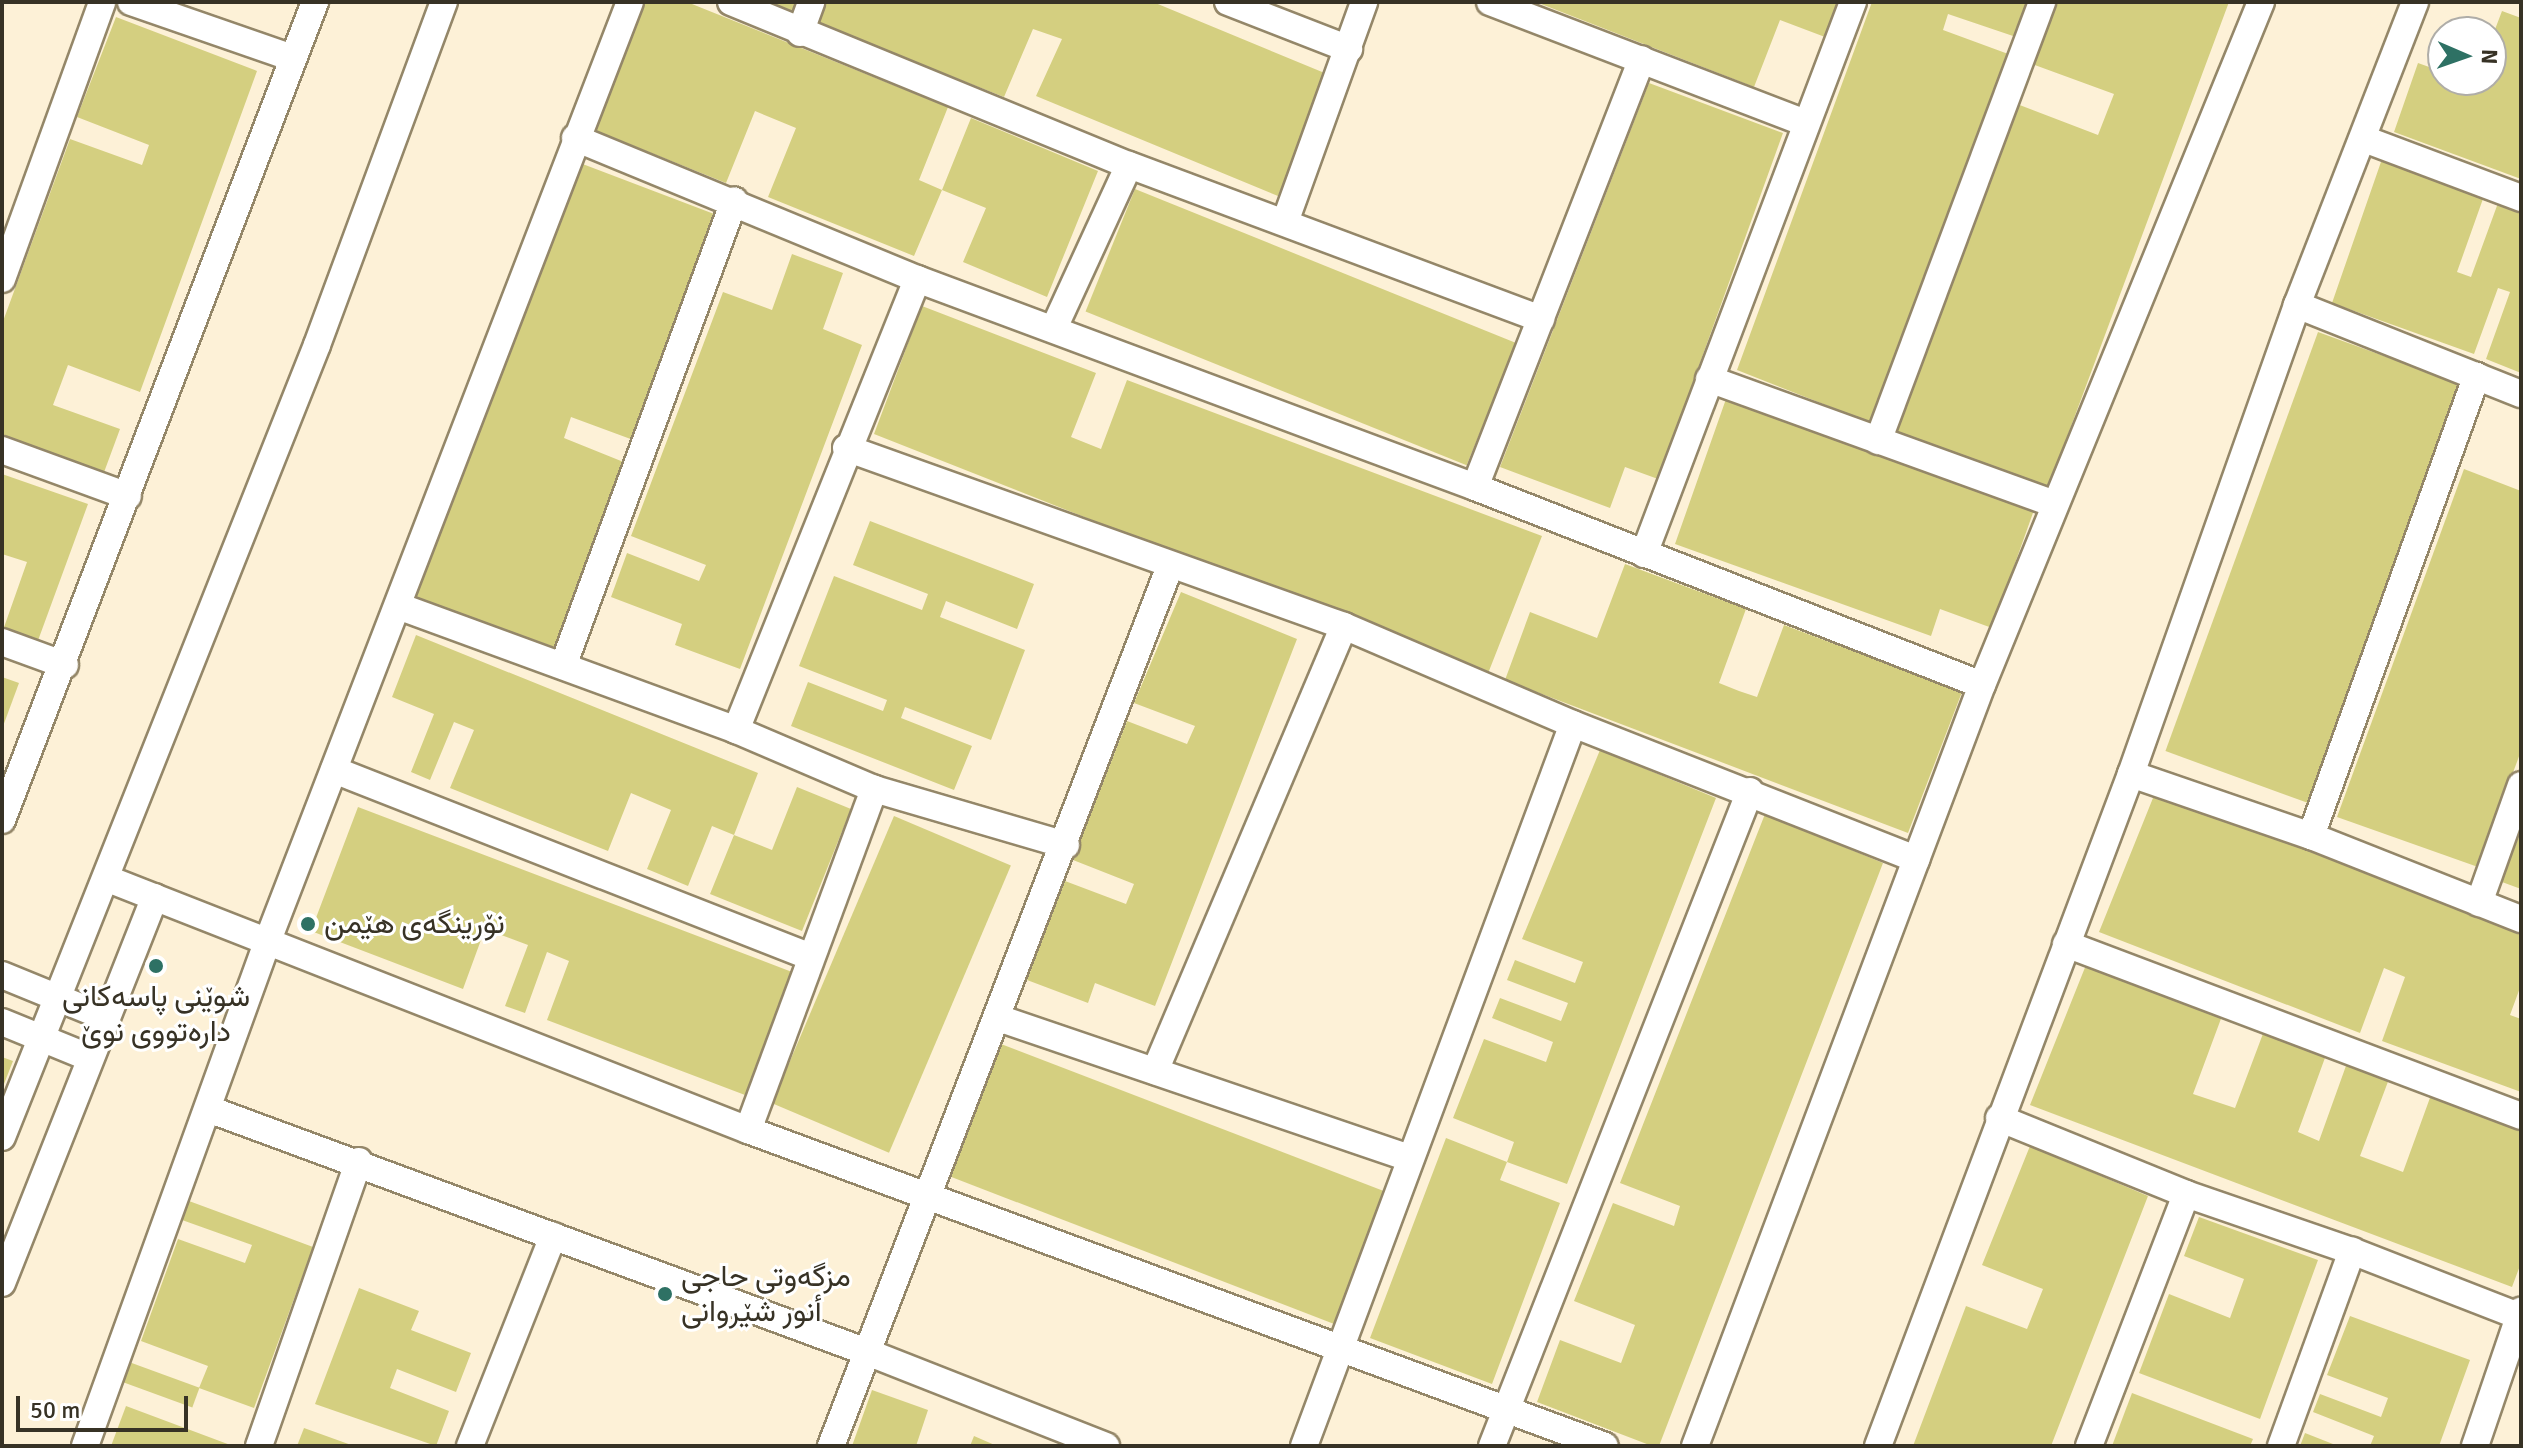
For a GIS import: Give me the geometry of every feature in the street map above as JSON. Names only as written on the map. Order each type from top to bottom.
[{"type":"street","points":[[3,273],[102,2]]},
{"type":"street","points":[[131,2],[293,58]]},
{"type":"street","points":[[2,820],[65,665],[315,2]]},
{"type":"street","points":[[2,1137],[108,879],[444,2]]},
{"type":"street","points":[[85,1446],[211,1110],[268,940],[630,2]]},
{"type":"street","points":[[731,2],[800,33],[1129,165],[1541,319]]},
{"type":"street","points":[[800,33],[811,2]]},
{"type":"street","points":[[1228,2],[1349,49]]},
{"type":"street","points":[[1285,222],[1364,2]]},
{"type":"street","points":[[1490,2],[1805,123]]},
{"type":"street","points":[[1644,554],[1853,2]]},
{"type":"street","points":[[1878,441],[2042,2]]},
{"type":"street","points":[[1695,1446],[1982,685],[2261,2]]},
{"type":"street","points":[[1878,1446],[2131,774],[2297,305],[2415,2]]},
{"type":"street","points":[[1475,487],[1642,59]]},
{"type":"street","points":[[575,138],[734,200],[917,279],[1475,487],[1982,685]]},
{"type":"street","points":[[2364,139],[2521,198]]},
{"type":"street","points":[[1054,328],[1129,165]]},
{"type":"street","points":[[563,666],[734,200]]},
{"type":"street","points":[[736,730],[846,448],[917,279]]},
{"type":"street","points":[[2297,305],[2521,394]]},
{"type":"street","points":[[2311,836],[2477,376]]},
{"type":"street","points":[[1709,379],[2054,504]]},
{"type":"street","points":[[846,448],[1344,626],[1573,724],[1750,791],[1916,859]]},
{"type":"street","points":[[2,450],[128,496]]},
{"type":"street","points":[[831,1446],[1066,845],[1170,566]]},
{"type":"street","points":[[398,606],[736,730],[874,789],[1066,845]]},
{"type":"street","points":[[1155,1071],[1344,626]]},
{"type":"street","points":[[2,642],[65,665]]},
{"type":"street","points":[[1304,1446],[1573,724]]},
{"type":"street","points":[[334,770],[811,957]]},
{"type":"street","points":[[2131,774],[2311,836],[2521,919]]},
{"type":"street","points":[[2479,903],[2521,785]]},
{"type":"street","points":[[748,1130],[874,789]]},
{"type":"street","points":[[1492,1446],[1750,791]]},
{"type":"street","points":[[108,879],[748,1130],[1341,1353],[1605,1446]]},
{"type":"street","points":[[2,1283],[155,897]]},
{"type":"street","points":[[2066,944],[2521,1116]]},
{"type":"street","points":[[2,975],[105,1017]]},
{"type":"street","points":[[998,1018],[1410,1158]]},
{"type":"street","points":[[2,1022],[90,1058]]},
{"type":"street","points":[[211,1110],[359,1161],[867,1352],[1106,1446]]},
{"type":"street","points":[[1999,1118],[2186,1194],[2352,1251],[2520,1314],[2475,1446]]},
{"type":"street","points":[[259,1446],[359,1161]]},
{"type":"street","points":[[2089,1446],[2186,1194]]},
{"type":"street","points":[[470,1446],[553,1236]]},
{"type":"street","points":[[2281,1446],[2352,1251]]},
{"type":"building","points":[[638,2],[687,2],[948,107],[919,180],[942,190],[914,256],[768,197],[796,128],[755,111],[726,183],[589,128]]},
{"type":"building","points":[[769,2],[799,2],[795,12]]},
{"type":"building","points":[[824,2],[1153,2],[1327,74],[1278,196],[1036,96],[1062,39],[1033,29],[1004,97],[816,23]]},
{"type":"building","points":[[1536,2],[1838,2],[1825,37],[1780,20],[1754,87]]},
{"type":"building","points":[[1872,2],[2029,2],[2016,37],[1948,14],[1943,30],[2011,55],[1874,424],[1737,370]]},
{"type":"building","points":[[2054,2],[2229,2],[2048,488],[1894,431],[2017,104],[2098,135],[2114,94],[2032,64]]},
{"type":"building","points":[[2502,11],[2521,18],[2521,179],[2394,132],[2418,63],[2427,66],[2427,96],[2507,96],[2507,16],[2500,16]]},
{"type":"building","points":[[116,17],[257,71],[140,392],[68,365],[53,405],[120,429],[103,475],[2,437],[2,324],[70,139],[142,165],[149,145],[77,117]]},
{"type":"building","points":[[1649,83],[1783,133],[1658,479],[1625,467],[1610,508],[1500,467]]},
{"type":"building","points":[[971,118],[1098,171],[1047,297],[963,262],[986,208],[942,190]]},
{"type":"building","points":[[2382,159],[2484,196],[2457,272],[2471,277],[2498,203],[2521,212],[2521,373],[2486,359],[2510,292],[2498,288],[2474,354],[2332,303]]},
{"type":"building","points":[[580,163],[722,217],[636,441],[571,417],[564,438],[626,463],[557,648],[415,597]]},
{"type":"building","points":[[1135,189],[1516,343],[1467,465],[1086,311]]},
{"type":"building","points":[[792,254],[843,273],[823,329],[862,345],[740,669],[675,645],[682,624],[611,597],[627,553],[699,581],[706,565],[631,536],[723,292],[772,310]]},
{"type":"building","points":[[922,306],[1096,373],[1071,437],[1101,449],[1127,380],[1542,536],[1487,676],[874,434]]},
{"type":"building","points":[[2318,332],[2463,385],[2310,804],[2165,751]]},
{"type":"building","points":[[1726,399],[2034,510],[1992,628],[1940,609],[1931,636],[1675,544]]},
{"type":"building","points":[[2464,469],[2521,491],[2521,751],[2478,867],[2337,817]]},
{"type":"building","points":[[2,474],[88,504],[36,646],[2,633],[27,562],[2,554]]},
{"type":"building","points":[[870,521],[1034,584],[1017,629],[946,601],[940,617],[1025,650],[991,740],[905,707],[901,718],[972,746],[954,790],[791,726],[808,682],[883,711],[887,700],[799,666],[834,576],[922,610],[928,594],[853,565]]},
{"type":"building","points":[[1625,564],[1746,609],[1719,683],[1739,691],[1757,697],[1784,625],[1962,692],[1908,833],[1505,680],[1530,612],[1597,638]]},
{"type":"building","points":[[1181,592],[1297,639],[1155,1006],[1095,983],[1088,1003],[1027,980],[1065,881],[1126,904],[1134,884],[1073,860],[1127,721],[1187,744],[1195,726],[1134,703]]},
{"type":"building","points":[[416,635],[758,773],[734,835],[712,826],[688,886],[647,869],[671,810],[631,793],[608,851],[450,788],[474,730],[454,722],[430,780],[411,772],[434,714],[392,697]]},
{"type":"building","points":[[2,677],[19,683],[2,729]]},
{"type":"building","points":[[1600,750],[1716,798],[1567,1184],[1507,1162],[1514,1142],[1453,1118],[1484,1039],[1546,1062],[1553,1042],[1492,1018],[1500,998],[1561,1021],[1568,1003],[1507,980],[1515,960],[1575,983],[1583,962],[1522,939]]},
{"type":"building","points":[[797,787],[851,809],[802,931],[710,894],[734,835],[772,850]]},
{"type":"building","points":[[2155,793],[2521,931],[2521,985],[2510,1015],[2521,1019],[2521,1092],[2382,1041],[2405,977],[2384,968],[2360,1033],[2099,932]]},
{"type":"building","points":[[358,807],[792,972],[745,1095],[547,1020],[569,961],[547,952],[525,1013],[505,1006],[528,945],[485,929],[463,989],[311,931]]},
{"type":"building","points":[[1765,814],[1883,863],[1659,1446],[1652,1446],[1537,1402],[1560,1340],[1621,1363],[1635,1325],[1574,1301],[1613,1203],[1674,1226],[1680,1206],[1620,1183]]},
{"type":"building","points":[[894,816],[1011,866],[889,1153],[772,1103]]},
{"type":"building","points":[[2521,831],[2521,889],[2502,882]]},
{"type":"building","points":[[2086,965],[2222,1016],[2193,1094],[2235,1108],[2264,1031],[2326,1055],[2298,1132],[2319,1141],[2347,1063],[2389,1079],[2360,1156],[2403,1172],[2431,1095],[2521,1129],[2521,1263],[2512,1287],[2030,1105]]},
{"type":"building","points":[[1001,1044],[1386,1192],[1335,1324],[950,1177]]},
{"type":"building","points":[[2,1057],[13,1061],[2,1089]]},
{"type":"building","points":[[1446,1138],[1507,1162],[1500,1180],[1560,1203],[1492,1384],[1370,1338]]},
{"type":"building","points":[[2030,1146],[2148,1196],[2051,1446],[1913,1446],[1966,1306],[2027,1329],[2043,1289],[1982,1265]]},
{"type":"building","points":[[189,1201],[313,1247],[254,1408],[199,1388],[208,1366],[141,1341],[178,1239],[245,1263],[252,1245],[182,1220]]},
{"type":"building","points":[[2199,1217],[2318,1260],[2260,1419],[2139,1373],[2169,1294],[2230,1318],[2244,1279],[2184,1256]]},
{"type":"building","points":[[359,1288],[419,1311],[411,1330],[471,1353],[456,1392],[397,1369],[390,1388],[449,1411],[436,1446],[315,1404]]},
{"type":"building","points":[[2350,1316],[2470,1360],[2439,1446],[2370,1446],[2374,1436],[2313,1412],[2320,1394],[2381,1417],[2388,1398],[2327,1375]]},
{"type":"building","points":[[129,1362],[199,1388],[192,1407],[122,1382]]},
{"type":"building","points":[[872,1390],[928,1410],[916,1446],[852,1446]]},
{"type":"building","points":[[2132,1393],[2253,1439],[2250,1446],[2112,1446]]},
{"type":"building","points":[[126,1406],[233,1446],[111,1446]]},
{"type":"building","points":[[304,1428],[354,1446],[297,1446]]},
{"type":"building","points":[[2305,1433],[2338,1446],[2300,1446]]},
{"type":"building","points":[[974,1436],[997,1446],[970,1446]]},
{"type":"place","name":"نۆرینگه‌ی هێمن","points":[[308,924]]},
{"type":"place","name":"شوێنی پاسەکانی دارەتووی نوێ","points":[[156,966]]},
{"type":"place","name":"مزگەوتی حاجی أنور شێروانی","points":[[665,1294]]}]
